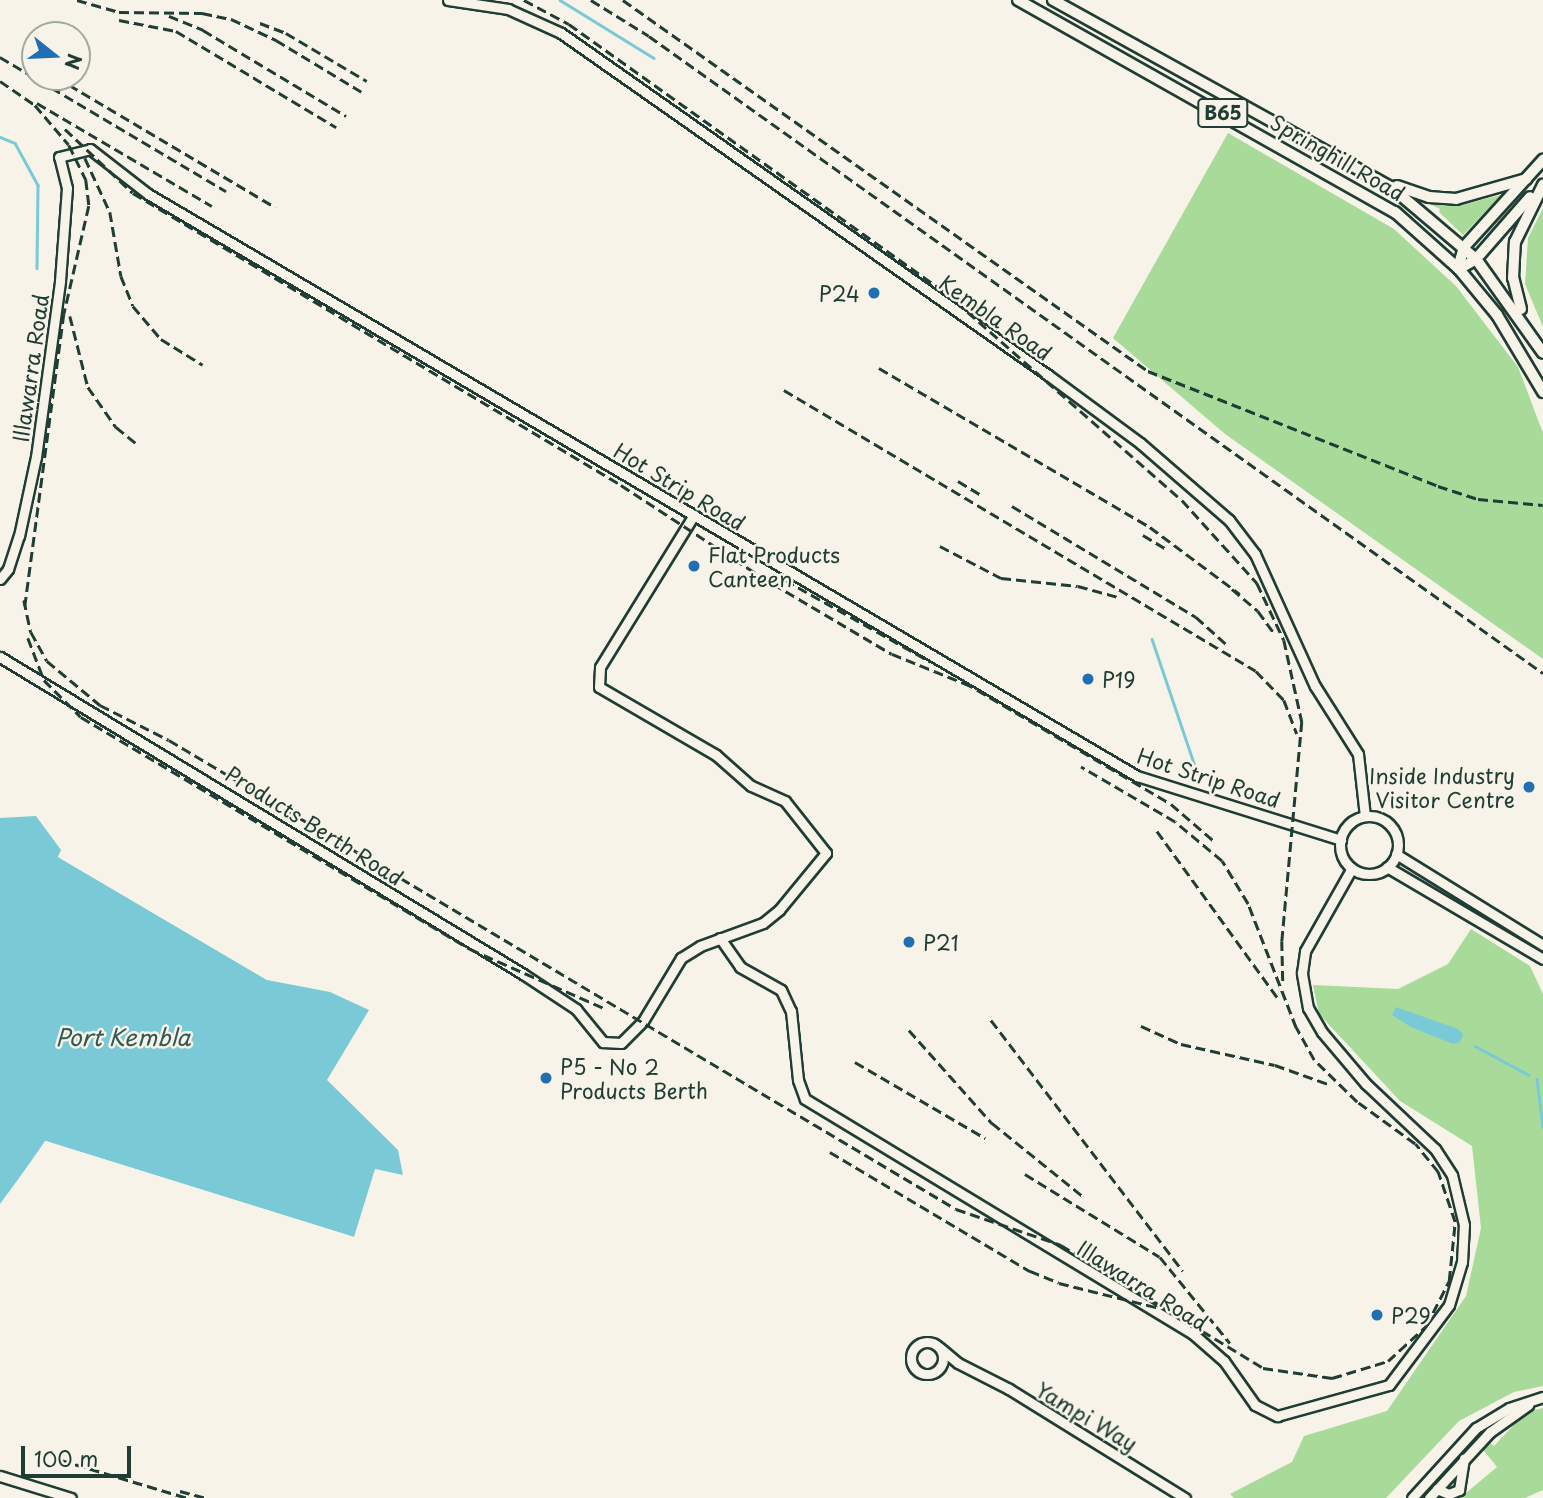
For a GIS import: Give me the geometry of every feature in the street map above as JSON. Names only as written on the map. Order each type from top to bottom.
[{"type":"main road","name":"Springhill Road","points":[[1018,0],[1369,194],[1458,268],[1505,326],[1543,392]]},
{"type":"main road","name":"Springhill Road","points":[[1053,0],[1372,174],[1476,259],[1543,353]]},
{"type":"main road","points":[[1458,268],[1464,247],[1543,160]]},
{"type":"main road","points":[[1372,174],[1416,194],[1450,199],[1487,194],[1526,179]]},
{"type":"main road","points":[[1458,268],[1476,259],[1543,184]]},
{"type":"main road","points":[[1532,334],[1517,298],[1513,260],[1521,223],[1543,184]]},
{"type":"street","name":"Kembla Road","points":[[448,0],[508,9],[561,33],[1022,356],[1133,438],[1229,520],[1255,554],[1315,685],[1358,754],[1365,817]]},
{"type":"street","name":"Hot Strip Road","points":[[59,157],[86,149],[97,152],[148,194],[1137,776],[1341,840]]},
{"type":"street","name":"Illawarra Road","points":[[0,579],[8,569],[19,536],[36,457],[60,281],[67,188],[59,157]]},
{"type":"street","points":[[694,515],[597,679],[600,687],[716,755],[751,786],[793,807],[826,853],[779,910],[763,923],[720,938]]},
{"type":"street","name":"Products Berth Road","points":[[0,657],[523,974],[576,1009],[599,1039],[615,1044],[631,1037],[681,958],[720,938]]},
{"type":"street","points":[[1365,817],[1377,817],[1391,826],[1397,837],[1396,855],[1387,867],[1372,874],[1352,868],[1343,856],[1341,840],[1348,825],[1365,817]]},
{"type":"street","points":[[1396,855],[1543,945]]},
{"type":"street","points":[[1387,867],[1540,959]]},
{"type":"street","name":"Illawarra Road","points":[[720,938],[740,967],[781,990],[791,1011],[798,1080],[805,1099],[1192,1333],[1224,1361],[1255,1405],[1278,1416],[1385,1388],[1449,1306],[1462,1262],[1462,1214],[1447,1167],[1435,1149],[1366,1084],[1309,1013],[1302,974],[1305,951],[1352,868]]},
{"type":"street","points":[[1465,913],[1470,901]]},
{"type":"street","points":[[933,1373],[943,1362],[940,1348],[924,1342],[911,1353],[915,1370],[933,1373],[951,1367],[968,1368]]},
{"type":"street","name":"Yampi Way","points":[[940,1348],[968,1368],[1185,1498]]},
{"type":"street","points":[[1412,1498],[1453,1452],[1489,1418],[1541,1398]]},
{"type":"street","points":[[1429,1498],[1498,1424],[1541,1398]]},
{"type":"street","points":[[1437,1489],[1439,1474],[1453,1452]]},
{"type":"street","points":[[1437,1489],[1449,1494],[1459,1490],[1465,1457]]},
{"type":"street","points":[[0,1476],[71,1498]]},
{"type":"green space","points":[[1228,133],[1394,229],[1456,286],[1518,367],[1543,433],[1543,659],[1225,434],[1113,338]]},
{"type":"green space","points":[[1501,195],[1463,235],[1439,212],[1440,209],[1430,204],[1462,205]]},
{"type":"green space","points":[[1543,208],[1543,327],[1525,284],[1528,238]]},
{"type":"green space","points":[[1471,929],[1530,966],[1543,994],[1543,1386],[1514,1392],[1459,1421],[1386,1498],[1234,1498],[1230,1494],[1292,1462],[1304,1436],[1387,1411],[1466,1296],[1481,1228],[1472,1146],[1400,1101],[1319,1014],[1313,985],[1398,989],[1448,964]]},
{"type":"green space","points":[[1543,1408],[1543,1490],[1525,1498],[1460,1498],[1497,1467],[1480,1446],[1486,1440],[1494,1446],[1526,1412]]},
{"type":"water","name":"Port Kembla","points":[[36,816],[61,850],[58,857],[267,980],[330,992],[369,1010],[327,1080],[398,1150],[403,1175],[375,1169],[354,1237],[46,1141],[0,1204],[0,818]]},
{"type":"water","points":[[1396,1007],[1458,1029],[1463,1034],[1460,1042],[1453,1044],[1411,1027],[1392,1015]]},
{"type":"pier","points":[[63,847],[62,856],[269,977],[267,980],[58,857]]},
{"type":"pier","points":[[45,1141],[354,1237],[353,1240],[47,1145],[0,1207]]},
{"type":"waterway","points":[[560,0],[654,58]]},
{"type":"waterway","points":[[0,137],[15,143],[38,185],[37,268]]},
{"type":"waterway","points":[[1152,639],[1194,763]]},
{"type":"waterway","points":[[1475,1046],[1529,1075]]},
{"type":"waterway","points":[[1537,1079],[1543,1127]]},
{"type":"railway","points":[[77,0],[119,12],[202,13],[231,19],[276,40],[362,92]]},
{"type":"railway","points":[[524,0],[569,24],[945,292],[1182,500],[1257,583],[1284,640],[1302,722],[1282,941],[1283,981]]},
{"type":"railway","points":[[591,0],[649,36],[1543,673]]},
{"type":"railway","points":[[623,0],[1148,371],[1438,486],[1478,499],[1543,505]]},
{"type":"railway","points":[[169,16],[203,30],[346,116]]},
{"type":"railway","points":[[119,20],[176,31],[336,127]]},
{"type":"railway","points":[[260,23],[286,33],[367,81]]},
{"type":"railway","points":[[0,57],[226,191]]},
{"type":"railway","points":[[0,81],[35,105],[69,145],[86,180],[89,206],[64,314],[25,607]]},
{"type":"railway","points":[[80,91],[275,207]]},
{"type":"railway","points":[[37,103],[212,206]]},
{"type":"railway","points":[[65,129],[133,193],[621,485],[760,576],[892,654],[971,686]]},
{"type":"railway","points":[[85,158],[110,212],[121,276],[133,306],[161,339],[203,365]]},
{"type":"railway","points":[[70,316],[88,387],[116,427],[138,445]]},
{"type":"railway","points":[[879,368],[1150,527],[1240,594]]},
{"type":"railway","points":[[784,390],[1256,671],[1284,700],[1297,734]]},
{"type":"railway","points":[[958,481],[980,494]]},
{"type":"railway","points":[[1012,506],[1196,617],[1226,644]]},
{"type":"railway","points":[[1143,535],[1166,549]]},
{"type":"railway","points":[[940,546],[1001,578],[1078,586],[1118,597]]},
{"type":"railway","points":[[785,580],[931,662]]},
{"type":"railway","points":[[1232,589],[1258,611],[1275,634]]},
{"type":"railway","points":[[24,600],[31,632],[47,661],[100,705],[169,740],[956,1209],[1061,1245],[1263,1368],[1332,1378],[1388,1361],[1426,1326],[1449,1281],[1455,1222],[1438,1172],[1415,1144],[1357,1102],[1314,1060],[1296,1028],[1248,904],[1222,861],[1175,822],[1081,767]]},
{"type":"railway","points":[[28,638],[44,680],[81,717],[470,949],[606,1009]]},
{"type":"railway","points":[[964,682],[1171,804],[1214,841]]},
{"type":"railway","points":[[1157,831],[1278,998]]},
{"type":"railway","points":[[991,1020],[1183,1271]]},
{"type":"railway","points":[[1141,1026],[1181,1044],[1275,1065],[1331,1085]]},
{"type":"railway","points":[[909,1030],[992,1123],[1085,1198]]},
{"type":"railway","points":[[855,1062],[985,1138]]},
{"type":"railway","points":[[830,1152],[1030,1271],[1059,1283],[1159,1308]]},
{"type":"railway","points":[[1025,1174],[1160,1257],[1230,1343]]},
{"type":"railway","points":[[61,1460],[188,1498]]},
{"type":"railway","points":[[180,1491],[206,1498]]},
{"type":"place","name":"P24","points":[[874,293]]},
{"type":"place","name":"Flat Products Canteen","points":[[694,566]]},
{"type":"place","name":"P19","points":[[1088,679]]},
{"type":"place","name":"Inside Industry Visitor Centre","points":[[1529,787]]},
{"type":"place","name":"P21","points":[[909,942]]},
{"type":"place","name":"P5 - No 2 Products Berth","points":[[546,1078]]},
{"type":"place","name":"P29","points":[[1377,1315]]}]
